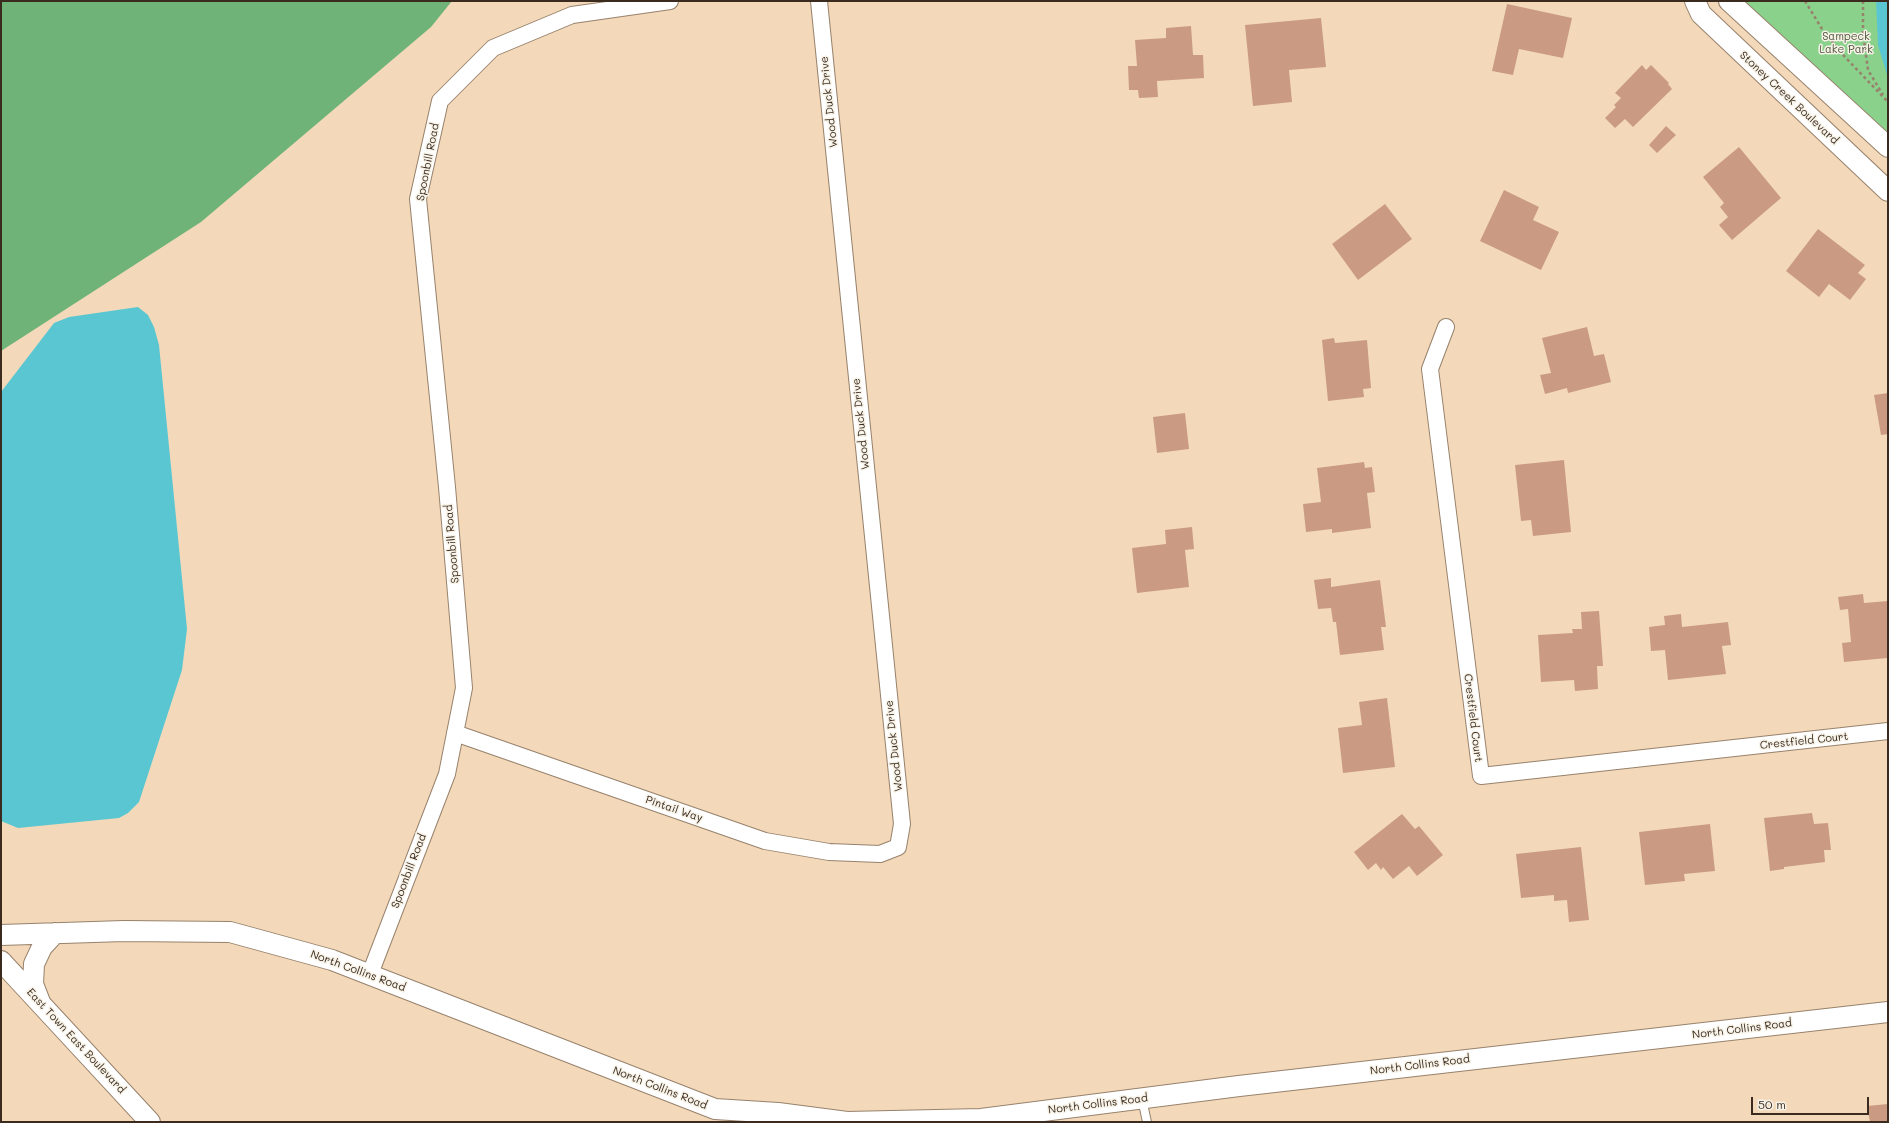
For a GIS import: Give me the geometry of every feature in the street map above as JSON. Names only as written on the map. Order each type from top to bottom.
[{"type":"street","name":"Spoonbill Road","points":[[370,974],[446,774],[464,688],[446,479],[418,199],[440,101],[493,48],[572,15],[670,1]]},
{"type":"street","name":"Wood Duck Drive","points":[[819,1],[902,824],[898,847]]},
{"type":"street","points":[[1729,1],[1888,147]]},
{"type":"street","name":"Stoney Creek Boulevard","points":[[1702,5],[1888,191]]},
{"type":"street","name":"Crestfield Court","points":[[1446,327],[1430,369],[1480,776],[1888,731]]},
{"type":"street","name":"Pintail Way","points":[[455,732],[765,841],[829,852],[880,854],[898,847]]},
{"type":"street","name":"North Collins Road","points":[[1,935],[124,931],[230,932],[332,960],[715,1109],[778,1113],[847,1122],[981,1119],[1142,1098],[1888,1012]]},
{"type":"street","points":[[46,1010],[36,993],[33,984],[33,969],[37,955],[42,946],[55,933]]},
{"type":"street","name":"East Town East Boulevard","points":[[1,961],[150,1122]]},
{"type":"lane","points":[[1142,1098],[1147,1122]]},
{"type":"path","points":[[1805,1],[1822,29],[1845,57],[1888,102]]},
{"type":"path","points":[[1863,1],[1863,33],[1868,70],[1885,99]]},
{"type":"green space","points":[[1,1],[452,1],[431,27],[201,222],[1,351]]},
{"type":"green space","name":"Sampeck Lake Park","points":[[1736,1],[1888,1],[1888,139]]},
{"type":"water","points":[[1876,1],[1888,1],[1888,78],[1878,45]]},
{"type":"water","points":[[138,307],[148,315],[154,327],[159,345],[187,629],[182,670],[139,802],[128,813],[119,818],[18,828],[1,821],[1,392],[54,323],[69,317]]},
{"type":"building","points":[[1507,4],[1572,18],[1563,58],[1519,49],[1513,75],[1492,71]]},
{"type":"building","points":[[1321,18],[1326,67],[1289,70],[1292,102],[1253,106],[1245,25]]},
{"type":"building","points":[[1191,26],[1193,55],[1203,55],[1204,78],[1157,81],[1158,97],[1139,98],[1138,90],[1129,90],[1128,66],[1137,66],[1135,40],[1166,38],[1166,28]]},
{"type":"building","points":[[1642,65],[1646,70],[1651,65],[1669,83],[1668,84],[1672,89],[1633,127],[1625,119],[1615,128],[1605,118],[1616,107],[1614,105],[1621,98],[1615,93]]},
{"type":"building","points":[[1666,126],[1676,135],[1657,153],[1649,145]]},
{"type":"building","points":[[1739,147],[1781,198],[1732,240],[1719,225],[1728,217],[1720,207],[1724,203],[1703,177]]},
{"type":"building","points":[[1504,190],[1539,207],[1533,220],[1559,232],[1541,270],[1480,241]]},
{"type":"building","points":[[1385,204],[1412,239],[1358,280],[1332,244]]},
{"type":"building","points":[[1818,229],[1865,265],[1858,273],[1866,279],[1850,300],[1829,284],[1819,297],[1786,271]]},
{"type":"building","points":[[1587,327],[1594,356],[1604,354],[1611,382],[1568,393],[1567,388],[1545,394],[1540,375],[1551,373],[1542,338]]},
{"type":"building","points":[[1334,338],[1335,343],[1367,340],[1371,388],[1363,389],[1364,397],[1328,401],[1322,340]]},
{"type":"building","points":[[1888,393],[1888,434],[1881,435],[1874,395]]},
{"type":"building","points":[[1185,413],[1189,449],[1157,453],[1153,417]]},
{"type":"building","points":[[1564,460],[1571,532],[1533,536],[1531,520],[1521,521],[1515,465]]},
{"type":"building","points":[[1364,462],[1365,468],[1372,467],[1375,492],[1367,493],[1371,528],[1332,533],[1332,529],[1306,532],[1303,504],[1321,502],[1317,468]]},
{"type":"building","points":[[1192,527],[1194,549],[1185,550],[1189,587],[1137,593],[1132,548],[1166,544],[1165,530]]},
{"type":"building","points":[[1331,578],[1331,587],[1380,580],[1386,627],[1381,627],[1384,650],[1340,655],[1336,622],[1333,622],[1331,608],[1318,609],[1314,580]]},
{"type":"building","points":[[1863,594],[1864,603],[1888,601],[1887,658],[1844,662],[1842,643],[1851,642],[1848,609],[1840,610],[1838,597]]},
{"type":"building","points":[[1599,611],[1603,666],[1597,666],[1598,689],[1575,691],[1574,680],[1541,682],[1538,635],[1573,633],[1572,629],[1582,629],[1581,612]]},
{"type":"building","points":[[1681,614],[1682,627],[1728,622],[1731,645],[1722,646],[1726,674],[1668,680],[1665,650],[1651,651],[1649,627],[1665,625],[1664,616]]},
{"type":"building","points":[[1387,698],[1395,767],[1343,773],[1338,728],[1362,725],[1359,702]]},
{"type":"building","points":[[1812,813],[1814,824],[1828,823],[1831,850],[1824,850],[1825,862],[1784,867],[1784,869],[1770,871],[1764,818]]},
{"type":"building","points":[[1402,814],[1415,829],[1419,826],[1443,855],[1417,876],[1409,866],[1393,879],[1383,867],[1381,870],[1376,863],[1368,870],[1354,852]]},
{"type":"building","points":[[1710,824],[1715,871],[1684,874],[1685,881],[1645,885],[1639,832]]},
{"type":"building","points":[[1581,847],[1589,920],[1569,922],[1567,900],[1554,901],[1554,895],[1521,898],[1516,854]]},
{"type":"building","points":[[1888,1104],[1888,1122],[1870,1122],[1867,1106]]}]
